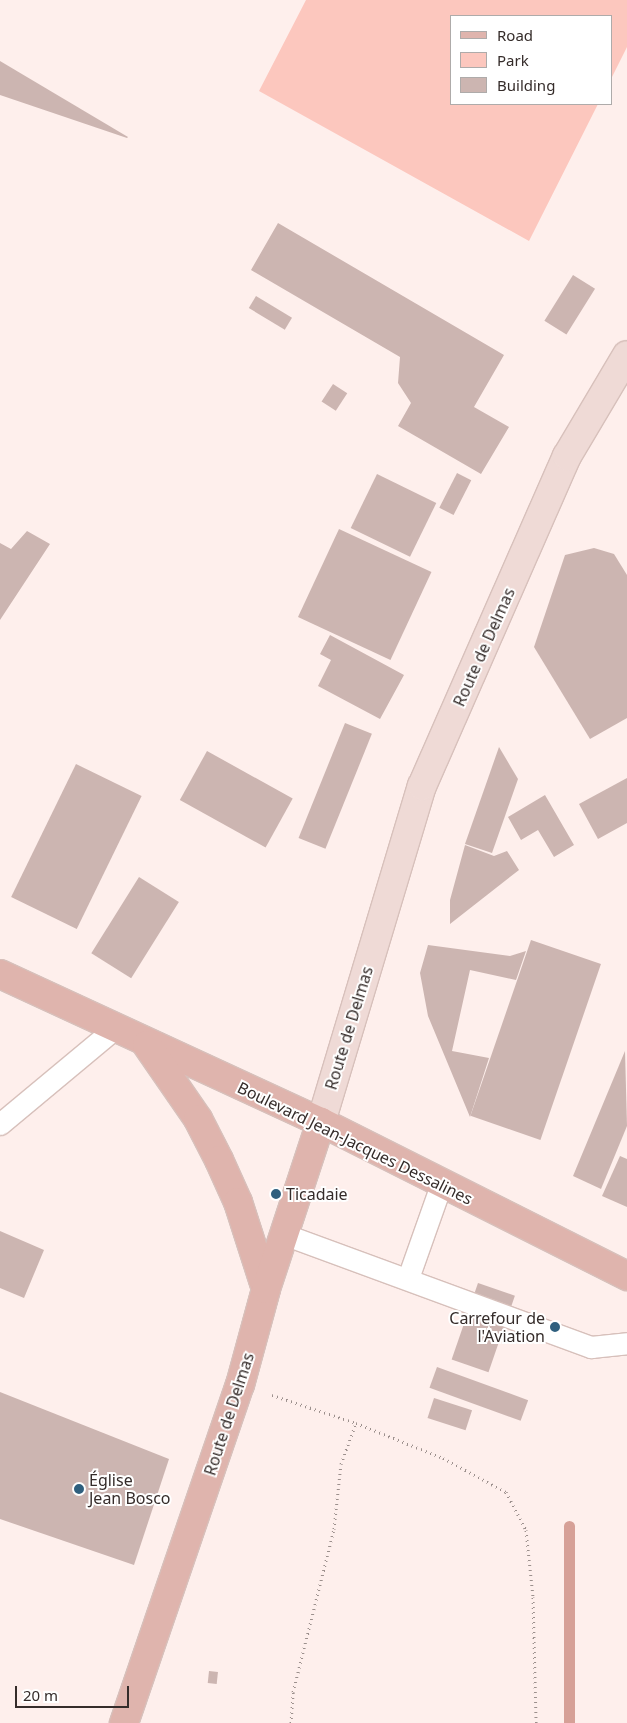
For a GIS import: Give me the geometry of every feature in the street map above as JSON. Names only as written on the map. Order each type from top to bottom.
[{"type":"main road","name":"Route de Delmas","points":[[124,1723],[240,1385],[266,1289],[286,1235],[422,786],[567,456],[627,355]]},
{"type":"main road","name":"Boulevard Jean-Jacques Dessalines","points":[[0,974],[114,1029],[321,1122],[441,1185],[627,1276]]},
{"type":"main road","points":[[147,1044],[198,1119],[219,1160],[238,1202],[266,1289]]},
{"type":"lane","points":[[0,1124],[114,1029]]},
{"type":"lane","points":[[408,1278],[441,1185]]},
{"type":"lane","points":[[286,1235],[408,1278],[591,1347],[627,1343]]},
{"type":"path","points":[[240,1385],[356,1423],[443,1458],[506,1492],[526,1530],[533,1597],[536,1723]]},
{"type":"path","points":[[290,1723],[293,1692],[334,1529],[341,1464],[356,1423]]},
{"type":"green space","points":[[306,0],[627,0],[627,47],[612,77],[612,15],[450,15],[450,105],[597,105],[529,241],[259,91]]},
{"type":"building","points":[[0,61],[128,137],[0,95]]},
{"type":"building","points":[[278,223],[504,355],[474,407],[509,427],[481,474],[398,426],[411,403],[398,383],[400,357],[251,270]]},
{"type":"building","points":[[573,275],[595,289],[566,335],[544,321]]},
{"type":"building","points":[[256,296],[292,318],[285,330],[249,308]]},
{"type":"building","points":[[333,384],[347,393],[336,411],[322,402]]},
{"type":"building","points":[[457,473],[471,480],[454,515],[439,508]]},
{"type":"building","points":[[377,474],[436,503],[410,557],[351,528]]},
{"type":"building","points":[[339,529],[431,572],[390,660],[298,617]]},
{"type":"building","points":[[27,531],[50,544],[0,620],[0,543],[11,549]]},
{"type":"building","points":[[594,548],[614,554],[627,575],[627,718],[590,739],[534,647],[565,555]]},
{"type":"building","points":[[330,635],[404,675],[380,719],[318,686],[331,660],[320,654]]},
{"type":"building","points":[[345,723],[372,734],[325,849],[299,838]]},
{"type":"building","points":[[499,747],[518,779],[492,853],[465,844]]},
{"type":"building","points":[[207,751],[293,799],[266,847],[180,800]]},
{"type":"building","points":[[76,764],[142,796],[77,929],[11,897]]},
{"type":"building","points":[[627,778],[627,823],[598,839],[579,804]]},
{"type":"building","points":[[545,795],[574,845],[554,857],[538,830],[521,840],[508,817]]},
{"type":"building","points":[[465,845],[494,856],[507,851],[519,870],[450,924],[450,900]]},
{"type":"building","points":[[139,877],[179,902],[131,978],[91,953]]},
{"type":"building","points":[[531,940],[601,964],[540,1140],[470,1116]]},
{"type":"building","points":[[428,945],[510,956],[526,951],[516,980],[470,970],[452,1051],[489,1058],[470,1117],[428,1016],[420,973]]},
{"type":"building","points":[[625,1051],[627,1126],[601,1189],[573,1176]]},
{"type":"building","points":[[620,1156],[627,1159],[627,1207],[602,1196]]},
{"type":"building","points":[[0,1231],[44,1250],[24,1298],[0,1288]]},
{"type":"building","points":[[478,1283],[515,1296],[489,1372],[452,1360]]},
{"type":"building","points":[[437,1367],[528,1400],[521,1421],[429,1388]]},
{"type":"building","name":"Église Jean Bosco","points":[[0,1392],[169,1459],[134,1565],[0,1519]]},
{"type":"building","points":[[434,1398],[472,1410],[466,1430],[428,1418]]},
{"type":"building","points":[[209,1671],[218,1672],[217,1684],[208,1683]]},
{"type":"waterway","points":[[569,1526],[569,1723]]},
{"type":"place","name":"Ticadaie","points":[[276,1194]]},
{"type":"place","name":"Carrefour de l'Aviation","points":[[555,1327]]},
{"type":"place","name":"Église Jean Bosco","points":[[79,1489]]}]
